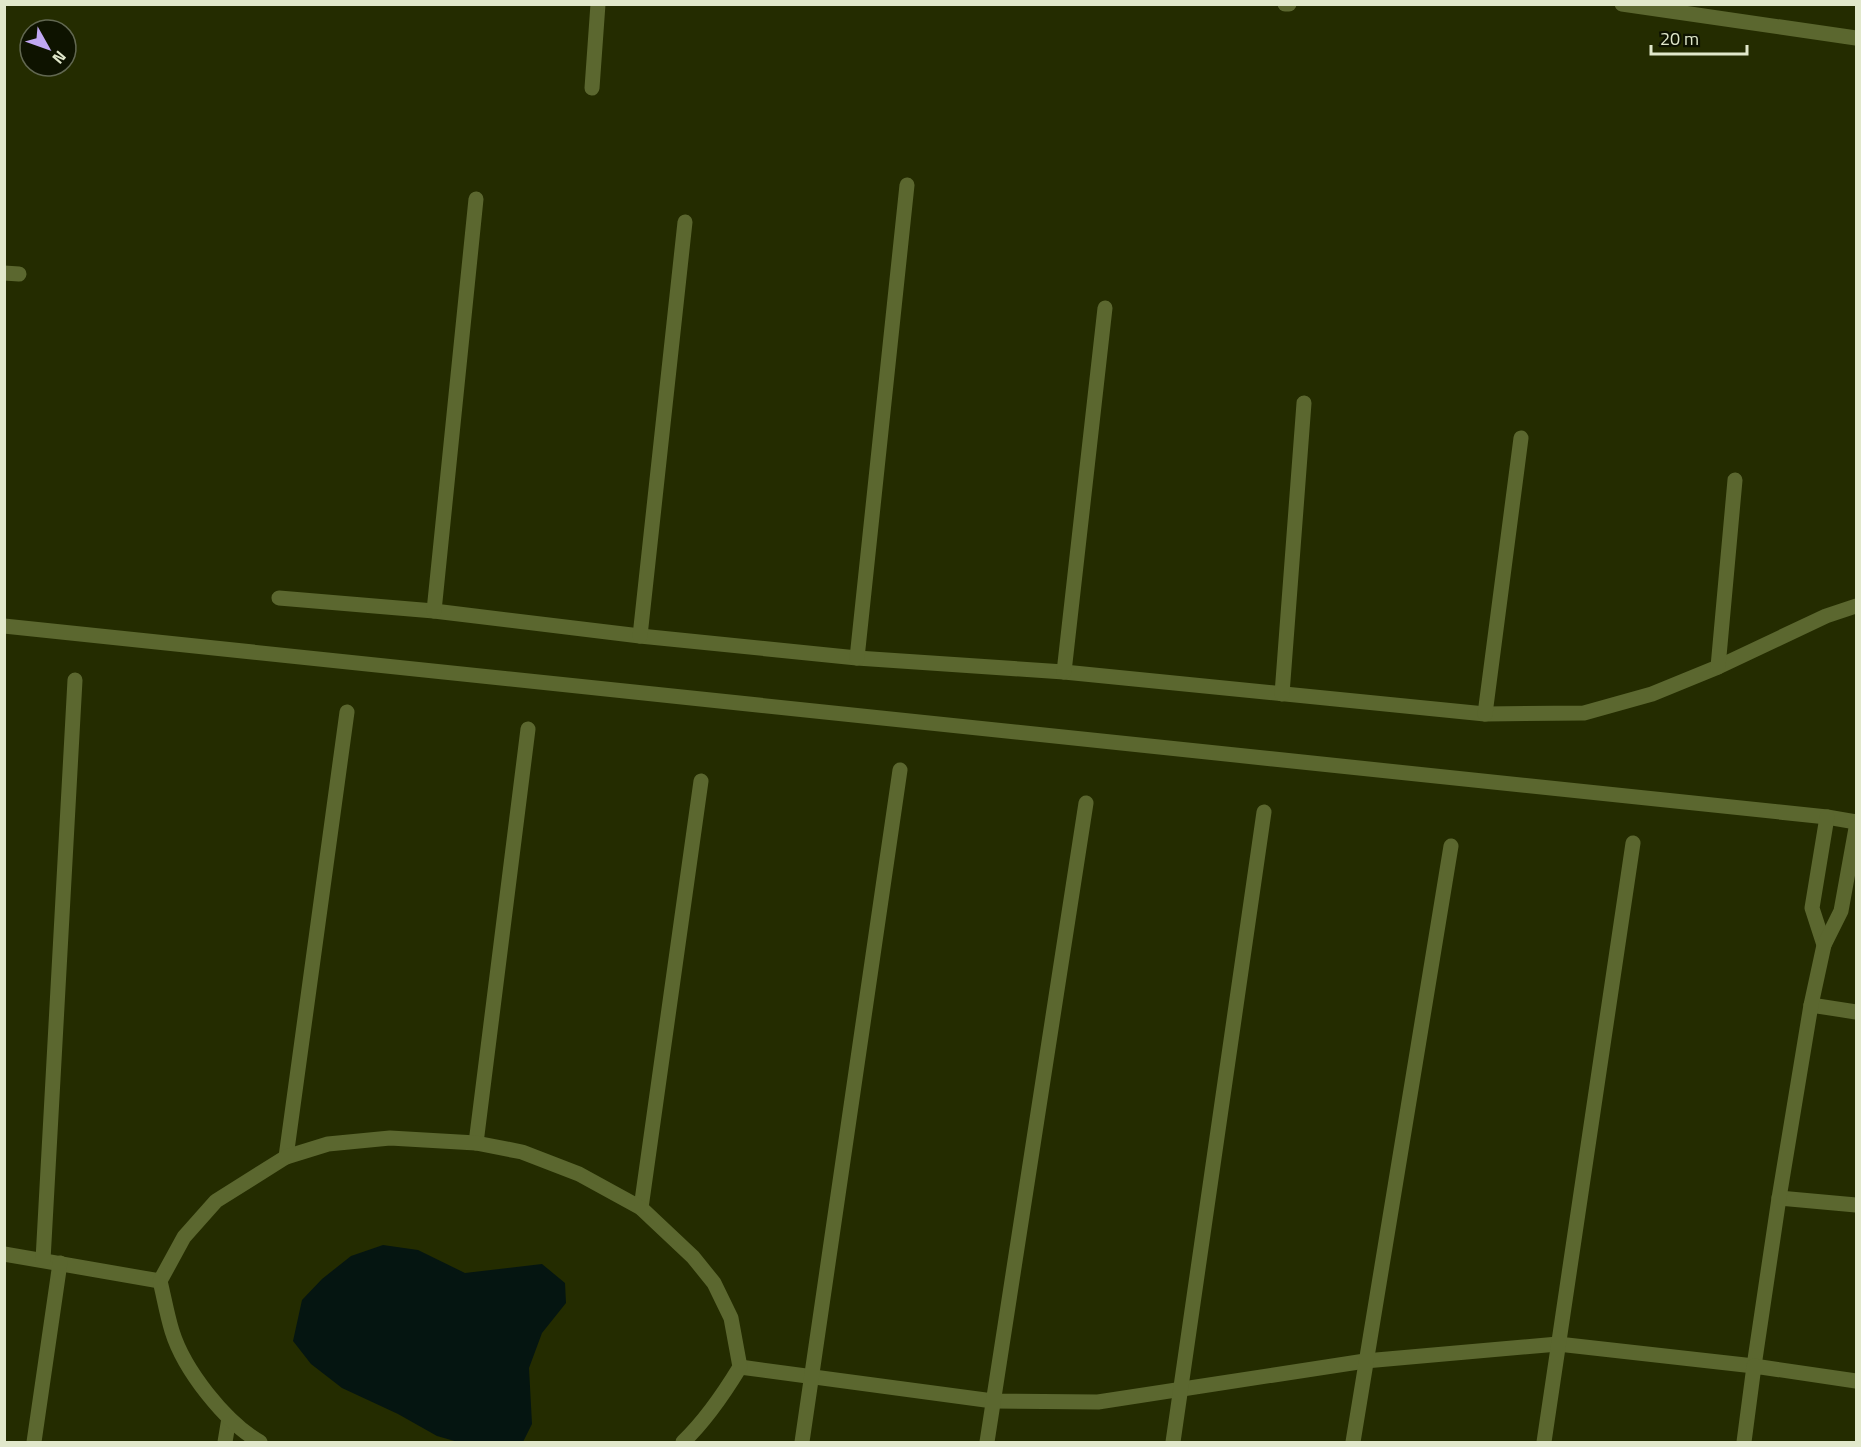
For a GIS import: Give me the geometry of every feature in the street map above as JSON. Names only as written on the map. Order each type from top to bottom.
[{"type":"street","points":[[592,88],[598,4]]},
{"type":"street","points":[[1622,4],[1857,38]]},
{"type":"street","points":[[857,658],[907,185]]},
{"type":"street","points":[[434,611],[476,199]]},
{"type":"street","points":[[640,636],[685,222]]},
{"type":"street","points":[[1064,672],[1105,308]]},
{"type":"street","points":[[1282,694],[1304,403]]},
{"type":"street","points":[[1485,714],[1521,438]]},
{"type":"street","points":[[1718,667],[1735,480]]},
{"type":"street","points":[[279,598],[434,611],[640,636],[857,658],[1064,672],[1485,714],[1584,713],[1652,694],[1718,667],[1826,616],[1857,606]]},
{"type":"street","points":[[4,626],[1827,817],[1857,822]]},
{"type":"street","points":[[43,1260],[75,681]]},
{"type":"street","points":[[286,1157],[346,712]]},
{"type":"street","points":[[476,1143],[528,729]]},
{"type":"street","points":[[802,1443],[900,770]]},
{"type":"street","points":[[640,1208],[701,781]]},
{"type":"street","points":[[987,1443],[1086,803]]},
{"type":"street","points":[[1173,1443],[1264,812]]},
{"type":"street","points":[[1824,945],[1812,908],[1827,817]]},
{"type":"street","points":[[1744,1443],[1779,1198],[1811,1005],[1824,945],[1841,911],[1857,828]]},
{"type":"street","points":[[1544,1443],[1633,843]]},
{"type":"street","points":[[1353,1443],[1451,846]]},
{"type":"street","points":[[1811,1005],[1857,1012]]},
{"type":"street","points":[[260,1443],[229,1418],[195,1378],[172,1333],[160,1281],[184,1237],[216,1201],[286,1157],[328,1144],[390,1138],[476,1143],[522,1152],[569,1170],[617,1193],[640,1208],[693,1257],[714,1283],[731,1318],[740,1367],[720,1400],[701,1425],[683,1443]]},
{"type":"street","points":[[1779,1198],[1857,1205]]},
{"type":"street","points":[[4,1254],[160,1281]]},
{"type":"street","points":[[34,1443],[60,1263]]},
{"type":"street","points":[[740,1367],[993,1401],[1098,1402],[1365,1361],[1558,1344],[1755,1366],[1857,1381]]},
{"type":"street","points":[[225,1443],[229,1418]]},
{"type":"shaded area","points":[[383,1245],[418,1250],[465,1273],[542,1264],[565,1283],[566,1303],[542,1333],[529,1368],[532,1424],[523,1442],[458,1442],[437,1436],[398,1414],[342,1388],[311,1364],[293,1341],[302,1300],[322,1279],[351,1256]]}]
